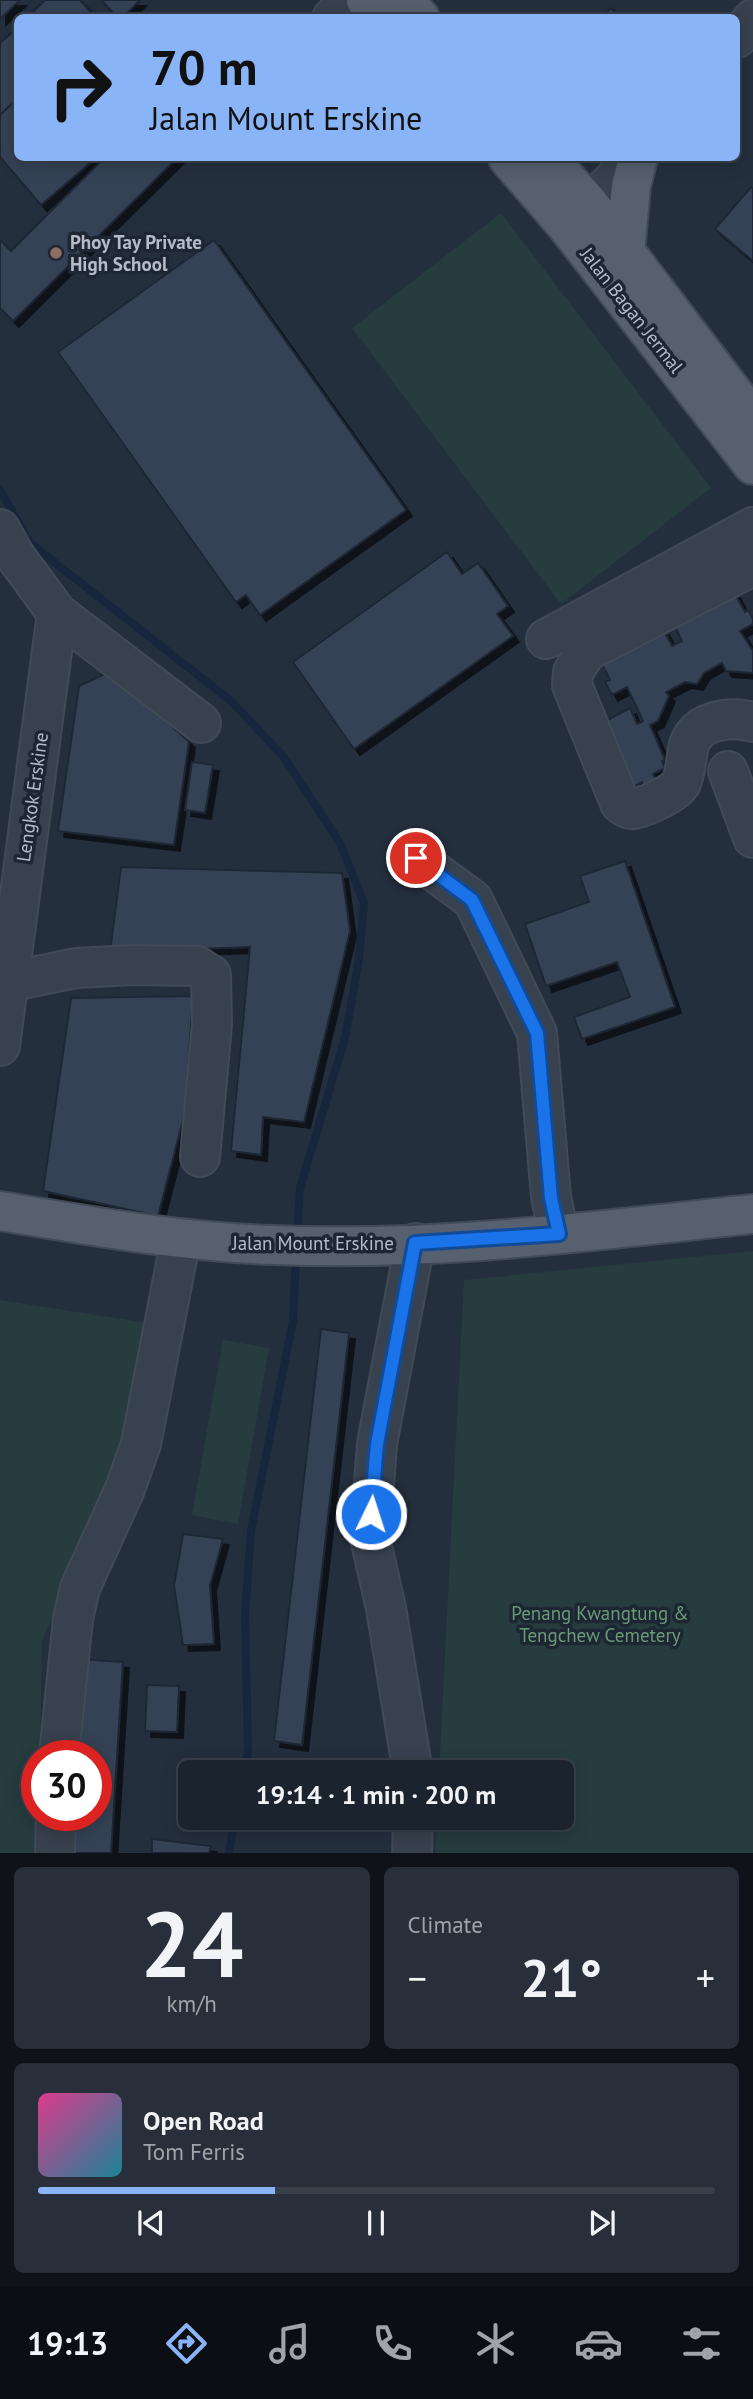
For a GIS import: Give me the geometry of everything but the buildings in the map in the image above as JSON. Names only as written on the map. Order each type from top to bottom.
[{"type":"main road","points":[[366,0],[379,14]]},
{"type":"main road","points":[[403,0],[416,14]]},
{"type":"main road","name":"Jalan Bagan Jermal","points":[[512,161],[625,252],[753,419]]},
{"type":"main road","name":"Jalan Bagan Jermal","points":[[550,161],[578,215],[753,465]]},
{"type":"main road","points":[[625,252],[631,186],[636,161]]},
{"type":"main road","name":"Jalan Mount Erskine","points":[[0,1211],[181,1238],[324,1247],[559,1234],[753,1214]]},
{"type":"street","points":[[336,14],[351,0]]},
{"type":"street","points":[[578,215],[634,161]]},
{"type":"street","points":[[545,639],[753,527]]},
{"type":"street","points":[[0,528],[15,556],[57,612],[201,723]]},
{"type":"street","points":[[753,566],[587,651],[573,672],[572,685],[620,803],[626,808],[634,809],[673,791],[681,783],[690,743],[695,734],[721,718],[735,717],[753,722]]},
{"type":"street","name":"Lengkok Erskine","points":[[0,1046],[15,811],[57,612]]},
{"type":"street","points":[[728,771],[753,838]]},
{"type":"street","points":[[416,858],[472,900],[537,1033],[551,1198],[559,1234]]},
{"type":"street","points":[[4,981],[76,968],[132,965],[197,966],[211,975],[212,1024],[200,1157]]},
{"type":"street","points":[[61,1740],[73,1619],[80,1588],[125,1489],[141,1444],[181,1238]]},
{"type":"street","points":[[412,1760],[386,1608],[370,1538],[377,1444],[415,1243]]},
{"type":"street","points":[[412,1853],[413,1830]]},
{"type":"street","points":[[55,1853],[56,1831]]},
{"type":"green space","points":[[501,213],[711,488],[561,604],[352,328]]},
{"type":"green space","name":"Penang Kwangtung & Tengchew Cemetery","points":[[753,1251],[753,1853],[435,1853],[436,1830],[574,1830],[574,1760],[440,1760],[464,1280]]},
{"type":"green space","points":[[0,1300],[179,1328],[42,1641],[40,1740],[21,1740],[21,1831],[37,1831],[37,1853],[0,1853]]},
{"type":"green space","points":[[223,1340],[269,1348],[238,1524],[192,1515]]},
{"type":"waterway","points":[[0,490],[30,543],[231,701],[283,756],[340,843],[364,903],[359,959],[345,1038],[300,1188],[297,1236]]},
{"type":"waterway","points":[[246,1760],[245,1615],[251,1531],[293,1321],[296,1255]]},
{"type":"waterway","points":[[229,1853],[233,1830]]},
{"type":"place","name":"Phoy Tay Private High School","points":[[56,253]]},
{"type":"route","points":[[371,1514],[377,1444],[415,1243],[559,1234],[551,1198],[537,1033],[472,900],[416,858]]}]
